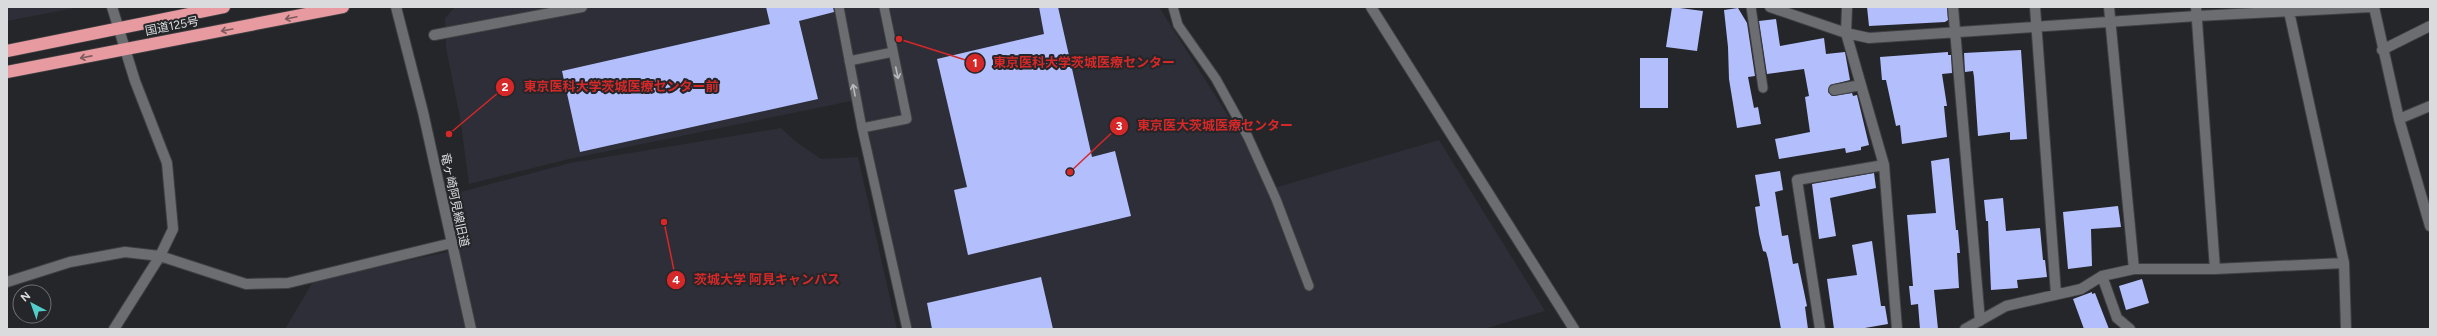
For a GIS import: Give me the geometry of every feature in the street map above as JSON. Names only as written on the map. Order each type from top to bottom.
[{"type":"highway","name":"国道125号","points":[[7,51],[119,30],[224,7]]},
{"type":"highway","name":"国道125号","points":[[7,72],[342,7]]},
{"type":"street","points":[[112,7],[124,50],[167,163],[173,229],[160,256],[114,329]]},
{"type":"street","name":"竜ヶ崎阿見線旧道","points":[[396,7],[471,329]]},
{"type":"street","points":[[434,35],[582,7]]},
{"type":"street","points":[[1371,7],[1574,329]]},
{"type":"street","points":[[1770,7],[1846,33],[1869,38],[2110,22],[2196,11],[2370,7]]},
{"type":"street","points":[[1847,7],[1846,33],[1884,165],[1897,329]]},
{"type":"street","points":[[1954,7],[1980,321]]},
{"type":"street","points":[[2035,7],[2056,294]]},
{"type":"street","points":[[2109,7],[2134,269]]},
{"type":"street","points":[[2374,7],[2382,50],[2399,119],[2430,226]]},
{"type":"street","points":[[2288,9],[2344,263],[2346,329]]},
{"type":"street","points":[[2196,11],[2215,269]]},
{"type":"street","points":[[2382,50],[2430,26]]},
{"type":"street","points":[[1834,90],[1861,84]]},
{"type":"street","points":[[2399,119],[2430,106]]},
{"type":"street","points":[[1820,329],[1797,180],[1884,165]]},
{"type":"street","points":[[7,282],[70,262],[125,252],[160,256],[246,284],[288,283],[452,243]]},
{"type":"street","points":[[1965,329],[2006,306],[2081,289],[2102,276],[2134,269],[2215,269],[2344,263]]},
{"type":"street","points":[[2102,276],[2117,318],[2130,329]]},
{"type":"lane","points":[[839,7],[862,128],[907,329]]},
{"type":"lane","points":[[862,128],[906,119],[884,7]]},
{"type":"lane","points":[[1174,7],[1178,25],[1216,79],[1248,137],[1276,199],[1309,286]]},
{"type":"lane","points":[[1751,7],[1762,88]]},
{"type":"lane","points":[[849,62],[893,52]]},
{"type":"shaded area","points":[[7,7],[80,7],[7,21]]},
{"type":"shaded area","points":[[455,7],[1159,7],[1274,188],[1439,140],[1545,311],[1484,329],[912,329],[861,99],[569,159],[469,184],[460,117],[446,48],[445,18]]},
{"type":"shaded area","points":[[781,128],[795,141],[821,159],[858,157],[897,329],[285,329],[314,280],[462,249],[449,195],[570,163]]},
{"type":"building","points":[[766,7],[833,7],[834,12],[799,21],[818,99],[580,152],[562,71],[770,24]]},
{"type":"building","points":[[1039,7],[1058,7],[1092,157],[1115,151],[1131,216],[968,255],[954,190],[967,187],[937,59],[1044,34]]},
{"type":"building","points":[[1672,7],[1703,11],[1697,51],[1666,47]]},
{"type":"building","points":[[1867,7],[1947,7],[1948,20],[1945,22],[1869,26]]},
{"type":"building","points":[[1738,8],[1747,23],[1755,76],[1748,77],[1754,108],[1758,107],[1761,124],[1737,128],[1729,79],[1728,47],[1724,10]]},
{"type":"building","points":[[1776,19],[1780,46],[1824,38],[1826,54],[1845,52],[1850,80],[1830,85],[1828,92],[1832,96],[1852,93],[1853,96],[1857,95],[1869,145],[1861,147],[1861,150],[1846,153],[1845,148],[1779,159],[1775,139],[1810,132],[1805,97],[1809,96],[1804,69],[1767,74],[1759,21]]},
{"type":"building","points":[[2021,50],[2027,139],[2010,140],[2010,132],[1978,136],[1973,71],[1965,72],[1964,53]]},
{"type":"building","points":[[1948,52],[1948,55],[1951,55],[1952,73],[1942,74],[1947,106],[1944,106],[1947,137],[1902,144],[1900,125],[1896,126],[1886,80],[1882,80],[1880,57]]},
{"type":"building","points":[[1640,58],[1668,58],[1668,108],[1640,108]]},
{"type":"building","points":[[1949,158],[1956,230],[1958,230],[1960,253],[1957,253],[1959,288],[1934,290],[1938,329],[1920,329],[1918,304],[1911,305],[1909,286],[1913,286],[1907,215],[1936,213],[1931,161]]},
{"type":"building","points":[[1780,171],[1783,190],[1775,192],[1782,236],[1788,235],[1793,264],[1798,263],[1807,306],[1805,307],[1808,329],[1781,329],[1768,259],[1766,252],[1763,251],[1759,234],[1755,207],[1760,206],[1755,175]]},
{"type":"building","points":[[1874,173],[1876,188],[1830,198],[1836,236],[1819,239],[1812,184]]},
{"type":"building","points":[[2003,198],[2006,231],[2040,228],[2043,260],[2045,260],[2047,277],[2017,280],[2018,288],[1991,290],[1988,221],[1986,221],[1984,200]]},
{"type":"building","points":[[2118,206],[2121,227],[2091,229],[2092,266],[2068,269],[2063,212]]},
{"type":"building","points":[[1872,241],[1881,306],[1885,306],[1888,324],[1859,329],[1834,329],[1827,279],[1857,275],[1852,245]]},
{"type":"building","points":[[1041,277],[1053,329],[932,329],[927,303]]},
{"type":"building","points":[[2142,279],[2149,303],[2126,310],[2119,286]]},
{"type":"building","points":[[2092,292],[2092,294],[2095,293],[2109,329],[2084,329],[2073,299]]},
{"type":"place","name":"東京医科大学茨城医療センター","points":[[899,39]]},
{"type":"place","name":"東京医科大学茨城医療センター前","points":[[449,134]]},
{"type":"place","name":"東京医大茨城医療センター","points":[[1070,172]]},
{"type":"place","name":"茨城大学 阿見キャンパス","points":[[664,222]]}]
